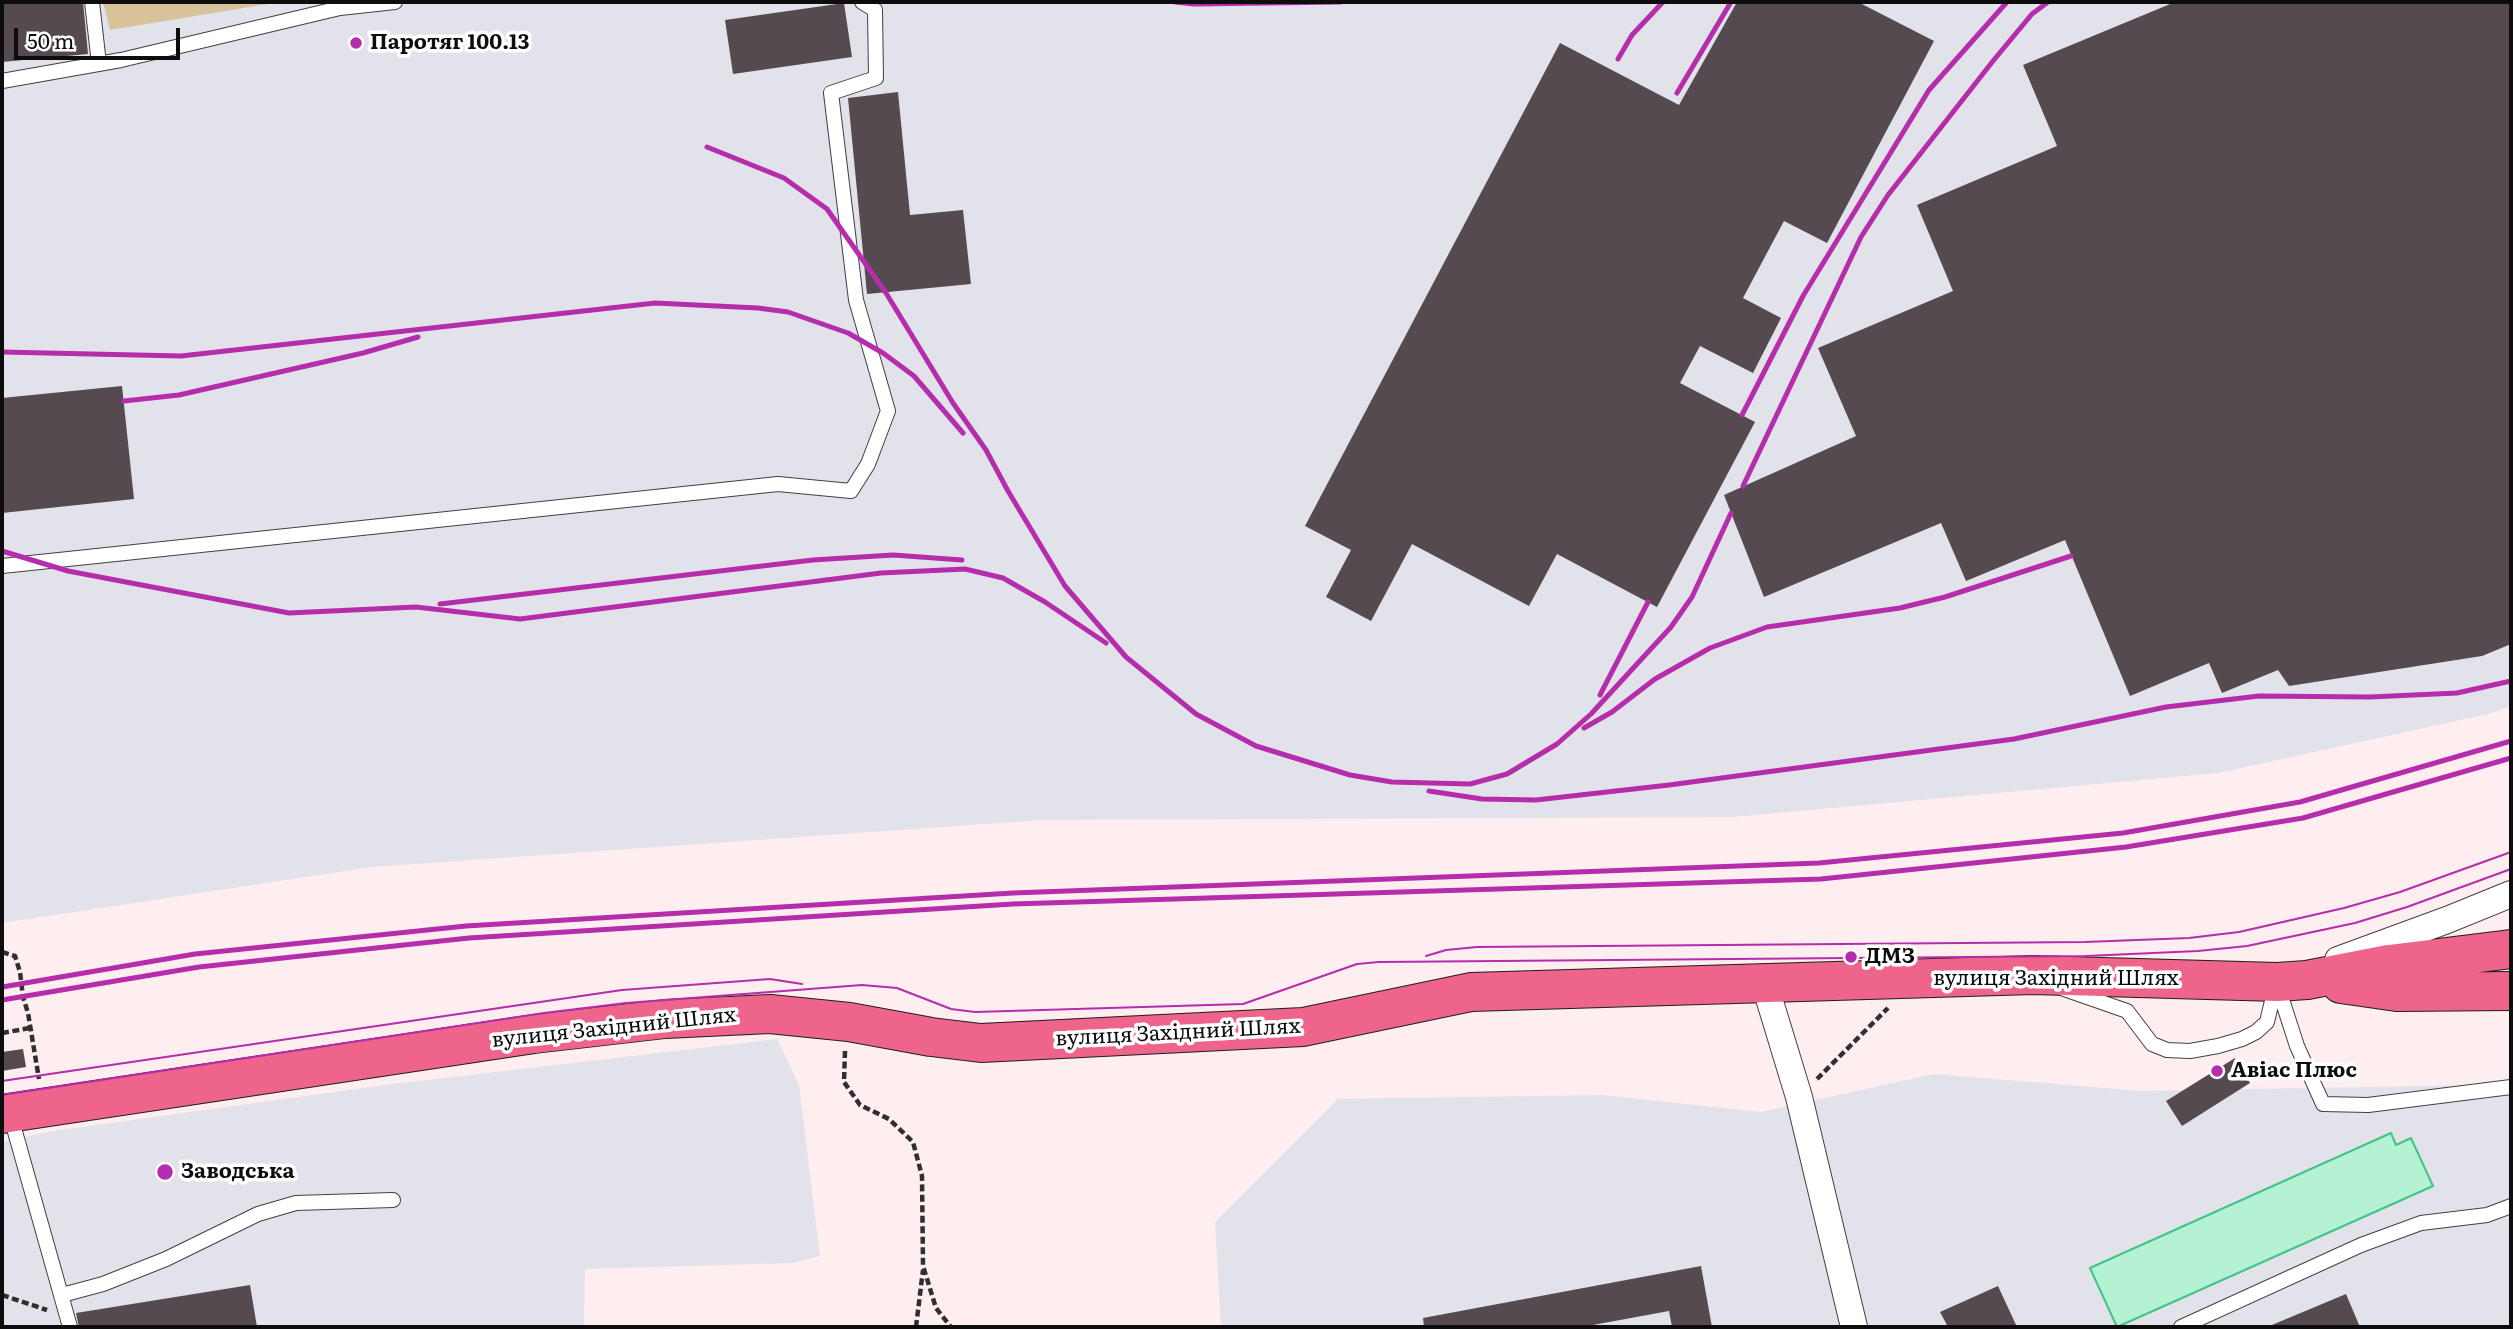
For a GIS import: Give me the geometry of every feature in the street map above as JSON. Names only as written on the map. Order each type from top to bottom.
[{"type":"highway","points":[[2292,981],[2389,964],[2511,949]]},
{"type":"highway","name":"вулиця Західний Шлях","points":[[19,1111],[520,1036],[665,1019],[770,1014],[849,1022],[981,1043],[1303,1027],[1471,992],[2033,975],[2292,981]]},
{"type":"highway","points":[[2292,981],[2397,992],[2511,991]]},
{"type":"street","name":"вулиця Західний Шлях","points":[[2292,981],[2511,894]]},
{"type":"street","points":[[1764,982],[1799,1097],[1854,1327]]},
{"type":"lane","points":[[92,2],[99,64]]},
{"type":"lane","points":[[2,81],[99,64],[340,8],[395,2]]},
{"type":"lane","points":[[2,566],[778,484],[851,491],[868,464],[888,411],[856,300],[831,93],[876,78],[875,10],[862,2]]},
{"type":"lane","points":[[2033,975],[2073,994],[2127,1011],[2152,1044],[2167,1051],[2190,1051],[2218,1046],[2256,1032],[2267,1022],[2292,981]]},
{"type":"lane","points":[[2292,981],[2297,1046],[2323,1104],[2368,1105],[2511,1087]]},
{"type":"lane","points":[[19,1111],[69,1322]]},
{"type":"lane","points":[[62,1295],[103,1284],[188,1249],[258,1214],[296,1203],[393,1200]]},
{"type":"lane","points":[[2181,1327],[2361,1245],[2421,1223],[2487,1215],[2511,1206]]},
{"type":"path","points":[[2,952],[15,956],[30,1028],[19,1111]]},
{"type":"path","points":[[1799,1097],[1918,978]]},
{"type":"path","points":[[849,1022],[844,1060],[845,1082],[860,1105],[889,1119],[913,1142],[922,1176],[923,1266],[916,1327]]},
{"type":"path","points":[[2,1033],[30,1028]]},
{"type":"path","points":[[923,1266],[936,1308],[951,1327]]},
{"type":"path","points":[[2,1295],[69,1322]]},
{"type":"shaded area","points":[[2,2],[2511,2],[2511,706],[2488,714],[2218,773],[1733,817],[1042,820],[372,867],[2,923]]},
{"type":"shaded area","points":[[103,2],[280,2],[110,30]]},
{"type":"shaded area","points":[[777,1039],[799,1085],[820,1256],[793,1263],[585,1269],[584,1327],[2,1327],[2,1142],[53,1131],[385,1085]]},
{"type":"shaded area","points":[[1934,1074],[2141,1091],[2479,1085],[2511,1079],[2511,1327],[1221,1327],[1215,1222],[1338,1099],[1602,1095],[1761,1112]]},
{"type":"shaded area","points":[[2391,1133],[2396,1145],[2411,1138],[2433,1186],[2117,1327],[2090,1268]]},
{"type":"building","points":[[2,2],[83,2],[88,54],[2,62]]},
{"type":"building","points":[[1737,2],[1858,2],[1934,41],[1827,243],[1784,221],[1743,298],[1781,318],[1753,373],[1700,346],[1680,383],[1755,422],[1657,607],[1557,554],[1529,606],[1412,544],[1371,621],[1326,597],[1351,550],[1305,526],[1560,43],[1679,105]]},
{"type":"building","points":[[2175,2],[2511,2],[2511,644],[2482,656],[2289,686],[2278,670],[2222,693],[2209,663],[2130,696],[2065,540],[1966,581],[1941,523],[1764,597],[1724,495],[1856,436],[1818,348],[1953,291],[1917,205],[2057,146],[2023,65]]},
{"type":"building","points":[[844,3],[852,57],[733,74],[725,20]]},
{"type":"building","points":[[898,92],[910,215],[963,210],[971,284],[867,294],[848,98]]},
{"type":"building","points":[[122,386],[134,499],[2,513],[2,398]]},
{"type":"building","points":[[23,1049],[26,1067],[2,1071],[2,1052]]},
{"type":"building","points":[[2235,1058],[2250,1083],[2182,1126],[2166,1101]]},
{"type":"building","points":[[1701,1266],[1712,1327],[1672,1327],[1669,1311],[1582,1327],[1424,1327],[1423,1318]]},
{"type":"building","points":[[250,1285],[257,1327],[79,1327],[76,1313]]},
{"type":"building","points":[[1998,1286],[2017,1327],[1948,1327],[1940,1312]]},
{"type":"building","points":[[2346,1294],[2360,1327],[2267,1327]]},
{"type":"tram line","points":[[1426,956],[1446,950],[1477,947],[2085,942],[2189,938],[2239,932],[2344,908],[2400,892],[2511,852]]},
{"type":"tram line","points":[[2,1095],[544,1013],[626,1003],[862,985],[897,988],[951,1009],[975,1012],[1243,1004],[1357,964],[1379,962],[2086,956],[2198,951],[2247,946],[2355,923],[2511,869]]},
{"type":"tram line","points":[[2,1081],[622,990],[770,979],[802,984]]},
{"type":"railway","points":[[1175,2],[1341,2]]},
{"type":"railway","points":[[1618,59],[1632,35],[1663,2]]},
{"type":"railway","points":[[1677,93],[1731,2]]},
{"type":"railway","points":[[1742,415],[1803,296],[1929,90],[2007,2]]},
{"type":"railway","points":[[1743,486],[1861,237],[1888,195],[1993,61],[2032,14],[2048,2]]},
{"type":"railway","points":[[707,147],[784,178],[827,209],[886,293],[953,403],[986,450],[1065,586],[1126,657],[1196,714],[1256,746],[1350,775],[1392,782],[1470,784],[1507,774],[1557,744],[1591,714],[1671,627],[1692,597],[1731,513]]},
{"type":"railway","points":[[2,352],[181,356],[655,303],[758,308],[788,312],[848,333],[883,353],[914,376],[963,433]]},
{"type":"railway","points":[[124,401],[179,395],[363,353],[418,337]]},
{"type":"railway","points":[[2,551],[68,571],[289,613],[416,607],[520,619],[881,573],[965,569],[1003,578],[1045,602],[1106,643]]},
{"type":"railway","points":[[440,604],[813,560],[893,555],[962,560]]},
{"type":"railway","points":[[1584,728],[1612,712],[1655,679],[1710,648],[1767,627],[1900,608],[1945,597],[2071,556]]},
{"type":"railway","points":[[1600,695],[1648,602]]},
{"type":"railway","points":[[1429,791],[1482,799],[1536,800],[2014,739],[2166,707],[2259,696],[2370,697],[2457,693],[2511,681]]},
{"type":"railway","points":[[2,987],[195,954],[466,926],[1013,893],[1819,863],[2123,833],[2300,802],[2511,741]]},
{"type":"railway","points":[[2,1000],[199,967],[469,938],[1013,904],[1821,879],[2126,847],[2303,818],[2511,758]]},
{"type":"place","name":"Паротяг 100.13","points":[[356,43]]},
{"type":"place","name":"ДМЗ","points":[[1851,957]]},
{"type":"place","name":"Авіас Плюс","points":[[2217,1071]]},
{"type":"place","name":"Заводська","points":[[165,1172]]}]
